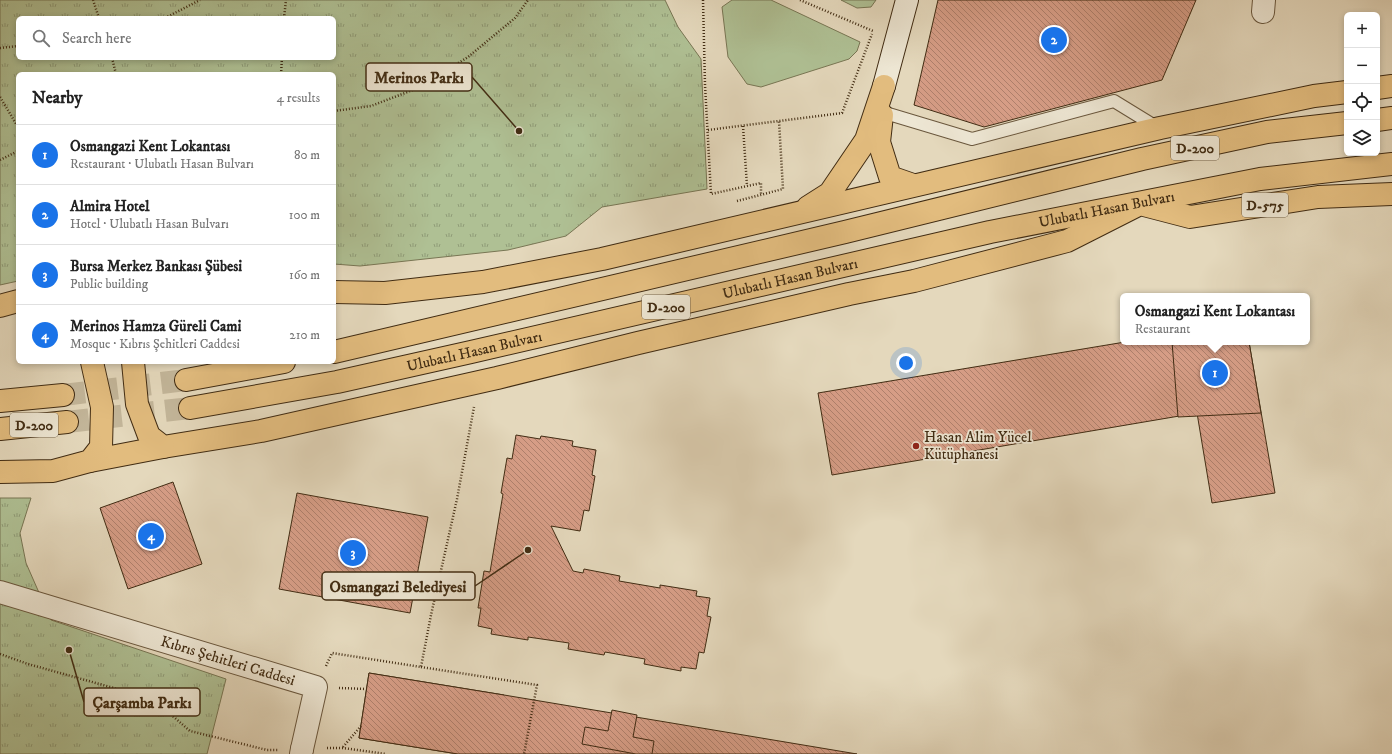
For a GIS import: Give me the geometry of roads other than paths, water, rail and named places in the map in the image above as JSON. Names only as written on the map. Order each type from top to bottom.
[{"type":"highway","points":[[884,86],[879,142],[890,177],[913,185]]},
{"type":"highway","points":[[799,213],[830,193],[850,164],[866,140],[884,86]]},
{"type":"highway","points":[[1380,88],[1392,86]]},
{"type":"highway","points":[[336,292],[385,293],[483,282],[602,258],[1160,128],[1314,96],[1344,92]]},
{"type":"highway","points":[[1044,184],[1314,96]]},
{"type":"highway","points":[[1380,120],[1392,118]]},
{"type":"highway","name":"Ulubatlı Hasan Bulvarı","points":[[336,352],[460,324],[1044,184],[1142,159],[1267,132],[1344,123]]},
{"type":"highway","name":"Ulubatlı Hasan Bulvarı","points":[[190,408],[344,380],[990,232],[1140,204],[1260,179],[1392,164]]},
{"type":"highway","name":"D-575","points":[[1140,204],[1190,217],[1318,197],[1392,194]]},
{"type":"highway","points":[[0,472],[53,471],[90,461],[261,431],[479,382],[842,296],[914,281],[1067,241],[1140,204]]},
{"type":"highway","points":[[0,306],[16,302]]},
{"type":"highway","points":[[0,314],[16,313]]},
{"type":"highway","points":[[90,461],[101,447],[102,407],[92,364]]},
{"type":"highway","points":[[133,364],[137,404],[149,436],[163,447]]},
{"type":"highway","points":[[186,380],[273,364]]},
{"type":"highway","name":"D-200","points":[[0,401],[63,395]]},
{"type":"highway","name":"D-200","points":[[0,429],[67,422]]},
{"type":"street","points":[[884,86],[907,0]]},
{"type":"street","name":"Kıbrıs Şehitleri Caddesi","points":[[0,592],[316,687],[301,751]]},
{"type":"lane","points":[[882,112],[972,139],[1114,101],[1160,128]]},
{"type":"tunnel","points":[[63,395],[186,380]]},
{"type":"tunnel","points":[[67,422],[190,408]]},
{"type":"place","name":"Almira Hotel","points":[[1054,40]]},
{"type":"place","name":"Merinos Parkı","points":[[519,131]]},
{"type":"place","name":"Osmangazi Kent Lokantası","points":[[1215,373]]},
{"type":"place","name":"Hasan Alim Yücel Kütüphanesi","points":[[916,446]]},
{"type":"place","name":"Merinos Hamza Güreli Cami","points":[[151,536]]},
{"type":"place","name":"Osmangazi Belediyesi","points":[[528,550]]},
{"type":"place","name":"Bursa Merkez Bankası Şübesi","points":[[353,553]]},
{"type":"place","name":"Çarşamba Parkı","points":[[69,650]]}]
